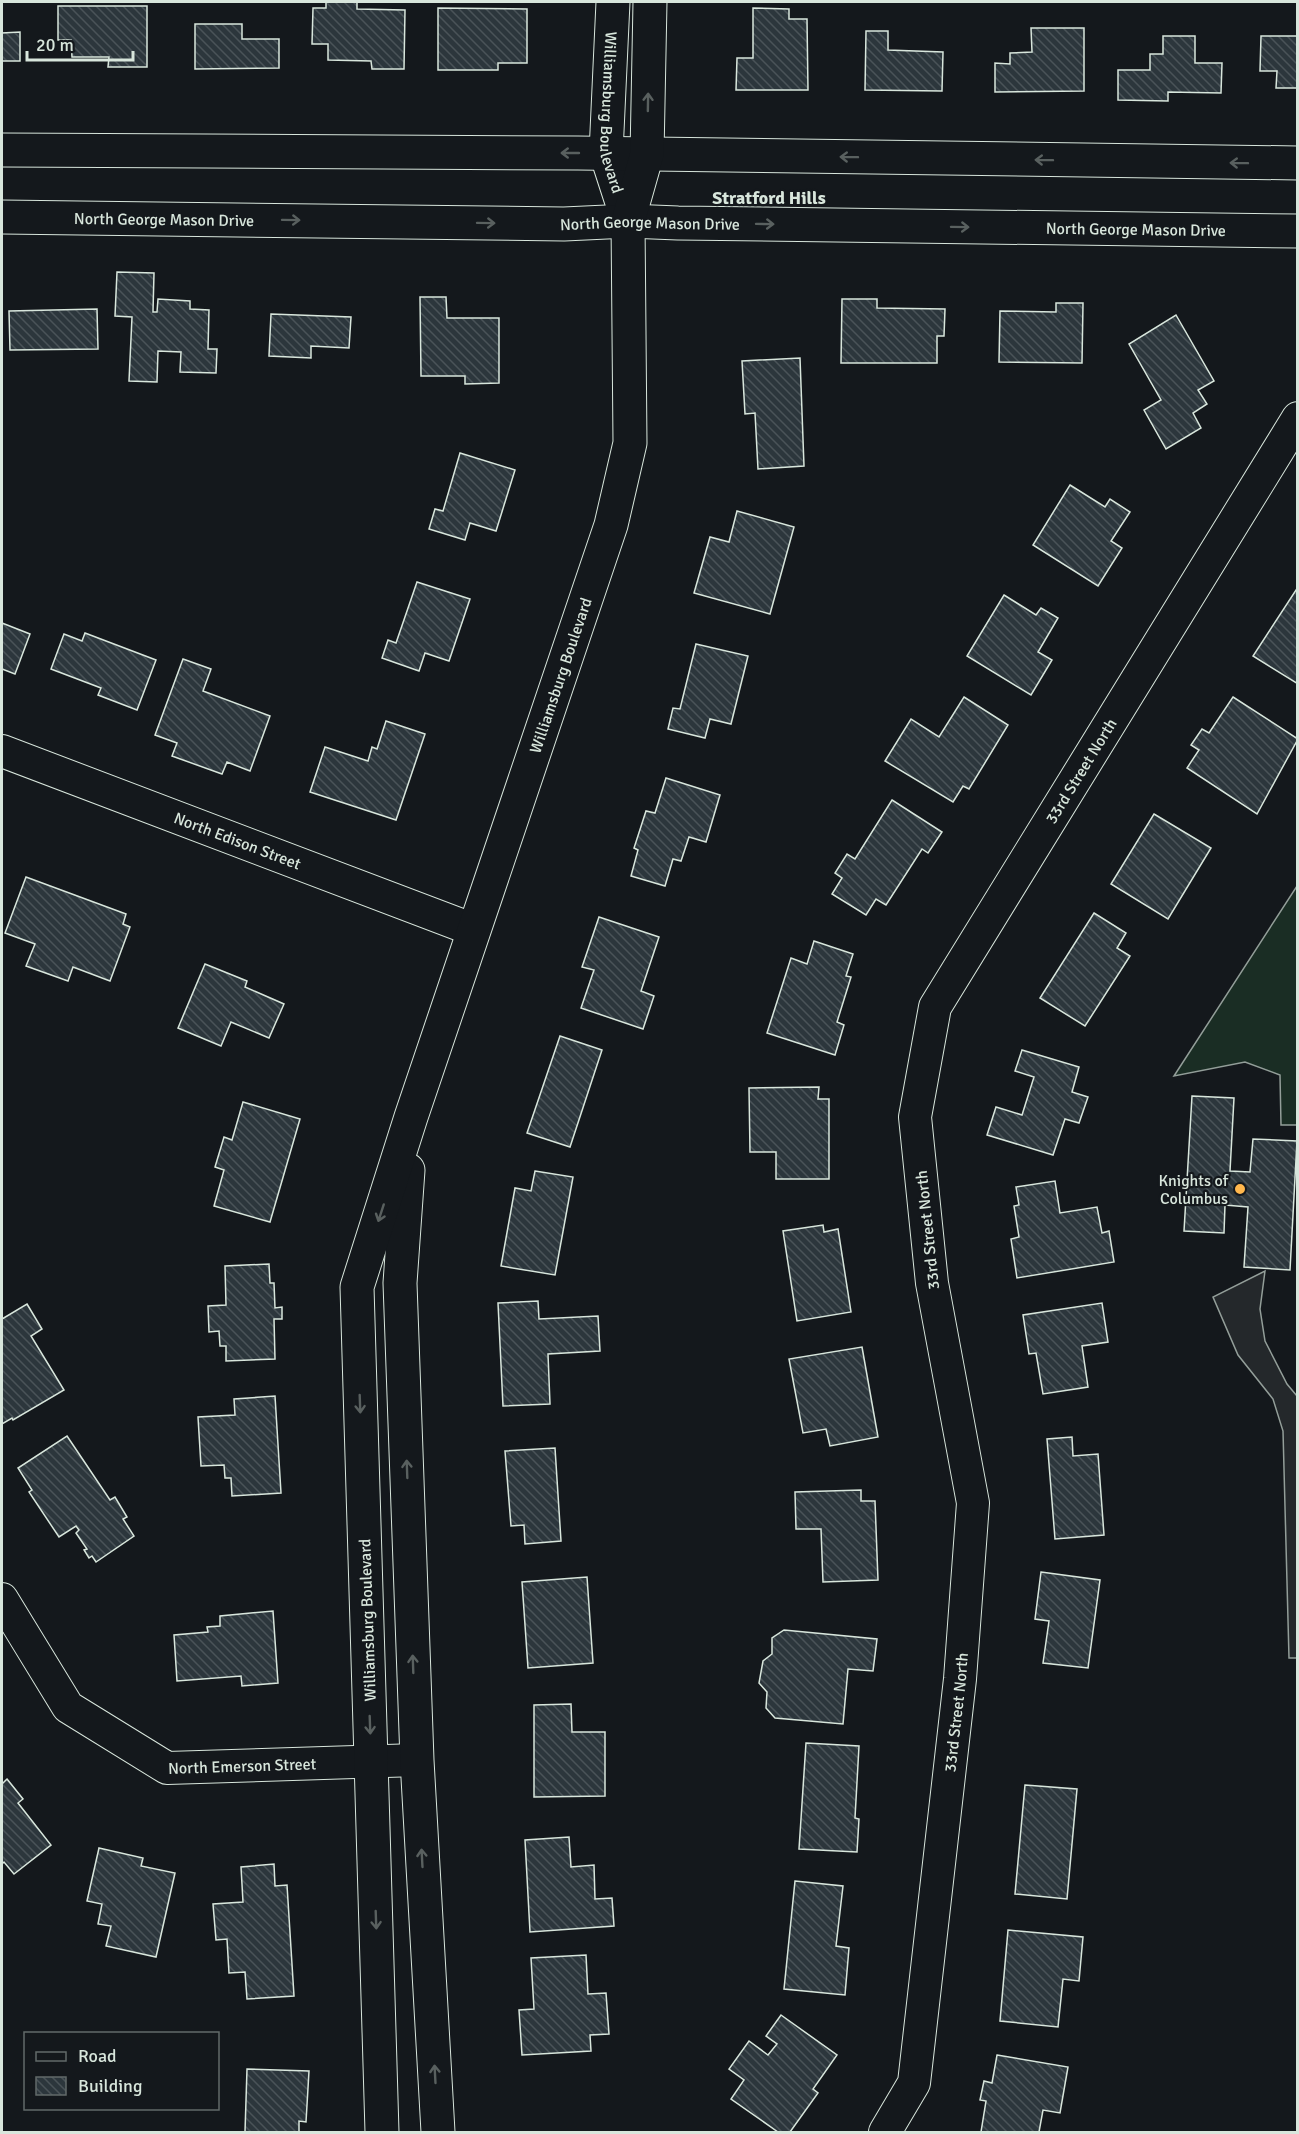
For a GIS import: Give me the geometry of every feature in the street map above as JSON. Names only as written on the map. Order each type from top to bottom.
[{"type":"main road","name":"Williamsburg Boulevard","points":[[613,2],[606,153],[628,221]]},
{"type":"main road","name":"Williamsburg Boulevard","points":[[382,2133],[357,1287],[411,1117],[611,525],[630,443],[628,221],[647,154],[650,2]]},
{"type":"main road","points":[[2,150],[606,153],[1298,164]]},
{"type":"main road","name":"North George Mason Drive","points":[[2,217],[564,224],[628,221],[1298,231]]},
{"type":"main road","name":"Williamsburg Boulevard","points":[[411,1117],[400,1283],[417,1760],[438,2133]]},
{"type":"street","name":"33rd Street North","points":[[885,2133],[914,2083],[960,1678],[973,1503],[932,1283],[915,1117],[935,1007],[1298,418]]},
{"type":"street","name":"North Edison Street","points":[[2,751],[474,930]]},
{"type":"street","name":"North Emerson Street","points":[[2,1599],[68,1707],[167,1768],[417,1760]]},
{"type":"green space","points":[[1297,886],[1297,1125],[1281,1125],[1280,1075],[1245,1062],[1174,1076]]},
{"type":"shaded area","points":[[1265,1271],[1260,1309],[1265,1341],[1287,1384],[1297,1396],[1297,1658],[1289,1658],[1283,1431],[1273,1399],[1238,1355],[1213,1297]]},
{"type":"building","points":[[326,2],[357,2],[357,9],[405,10],[404,69],[372,69],[371,61],[328,60],[328,44],[312,44],[313,8],[326,8]]},
{"type":"building","points":[[58,6],[147,6],[147,67],[108,67],[109,57],[72,57],[71,40],[58,40]]},
{"type":"building","points":[[438,8],[527,9],[527,63],[498,63],[498,70],[438,70]]},
{"type":"building","points":[[753,8],[789,9],[789,19],[807,19],[808,90],[736,90],[737,58],[753,58]]},
{"type":"building","points":[[195,24],[242,24],[242,39],[279,39],[279,68],[195,69]]},
{"type":"building","points":[[1031,28],[1084,28],[1084,91],[995,92],[995,63],[1010,64],[1010,53],[1032,52]]},
{"type":"building","points":[[866,31],[888,31],[888,50],[943,52],[942,91],[865,90]]},
{"type":"building","points":[[20,32],[20,61],[2,61],[2,33]]},
{"type":"building","points":[[1163,36],[1195,36],[1195,63],[1222,63],[1221,93],[1168,92],[1168,101],[1118,100],[1118,70],[1150,70],[1150,54],[1163,54]]},
{"type":"building","points":[[1261,36],[1298,36],[1298,88],[1276,88],[1277,71],[1260,71]]},
{"type":"building","points":[[117,272],[154,273],[153,312],[157,312],[158,299],[190,301],[190,309],[209,310],[208,349],[217,349],[216,373],[180,372],[181,352],[158,351],[157,382],[129,381],[132,317],[115,316]]},
{"type":"building","points":[[420,297],[446,297],[447,318],[499,318],[499,383],[465,384],[465,376],[421,376]]},
{"type":"building","points":[[842,299],[877,299],[877,308],[945,309],[944,336],[937,336],[937,363],[841,363]]},
{"type":"building","points":[[1056,303],[1083,303],[1082,363],[999,362],[1000,311],[1056,312]]},
{"type":"building","points":[[97,309],[98,349],[10,350],[9,311]]},
{"type":"building","points":[[271,314],[351,317],[349,348],[311,346],[311,358],[269,356]]},
{"type":"building","points":[[1176,315],[1214,381],[1198,390],[1207,404],[1193,413],[1201,428],[1166,449],[1144,410],[1161,400],[1129,344]]},
{"type":"building","points":[[800,358],[804,466],[758,469],[755,413],[745,414],[742,361]]},
{"type":"building","points":[[460,453],[515,470],[496,531],[470,523],[465,540],[429,529],[435,509],[443,511]]},
{"type":"building","points":[[1070,485],[1105,507],[1110,499],[1130,512],[1111,541],[1122,548],[1098,586],[1033,545]]},
{"type":"building","points":[[737,511],[794,527],[770,614],[694,593],[710,537],[729,542]]},
{"type":"building","points":[[417,582],[470,599],[449,661],[425,653],[419,671],[382,658],[388,640],[396,643]]},
{"type":"building","points":[[1298,587],[1298,684],[1253,656]]},
{"type":"building","points":[[1004,595],[1036,615],[1041,608],[1058,618],[1038,652],[1052,660],[1031,695],[967,656]]},
{"type":"building","points":[[2,623],[30,634],[15,674],[2,669]]},
{"type":"building","points":[[85,633],[156,660],[137,710],[98,695],[101,688],[51,669],[64,634],[82,641]]},
{"type":"building","points":[[696,644],[748,656],[731,724],[710,719],[705,738],[668,729],[673,708],[680,709]]},
{"type":"building","points":[[183,659],[211,669],[203,691],[270,716],[250,771],[227,762],[222,774],[172,756],[177,743],[155,735]]},
{"type":"building","points":[[964,697],[1008,725],[969,789],[963,786],[953,802],[885,761],[911,719],[939,737]]},
{"type":"building","points":[[1233,697],[1298,739],[1257,814],[1187,768],[1199,750],[1191,745],[1202,729],[1209,733]]},
{"type":"building","points":[[386,721],[425,734],[396,820],[310,792],[325,747],[368,761],[372,747],[377,749]]},
{"type":"building","points":[[666,778],[720,795],[706,842],[689,837],[681,861],[673,859],[665,886],[631,876],[638,850],[634,848],[646,811],[655,813]]},
{"type":"building","points":[[892,800],[942,832],[928,853],[922,849],[886,905],[876,899],[866,915],[832,894],[842,878],[835,873],[847,854],[855,859]]},
{"type":"building","points":[[1154,814],[1211,848],[1168,919],[1111,884]]},
{"type":"building","points":[[26,877],[126,914],[123,924],[130,927],[110,981],[73,967],[68,981],[26,966],[35,944],[5,933]]},
{"type":"building","points":[[1094,913],[1126,933],[1117,948],[1130,956],[1085,1026],[1040,998]]},
{"type":"building","points":[[599,917],[659,937],[641,991],[654,996],[643,1029],[581,1008],[594,970],[582,967]]},
{"type":"building","points":[[814,941],[853,954],[846,976],[851,977],[837,1022],[844,1025],[835,1055],[767,1033],[791,958],[807,964]]},
{"type":"building","points":[[205,964],[247,981],[245,987],[284,1004],[269,1038],[231,1022],[221,1046],[178,1028]]},
{"type":"building","points":[[560,1036],[602,1050],[570,1147],[527,1133]]},
{"type":"building","points":[[1022,1050],[1079,1067],[1072,1092],[1088,1097],[1079,1123],[1065,1119],[1053,1155],[987,1135],[996,1107],[1022,1115],[1034,1077],[1015,1071]]},
{"type":"building","points":[[819,1087],[818,1099],[829,1099],[829,1179],[776,1179],[776,1152],[750,1152],[749,1088]]},
{"type":"building","name":"Knights of Columbus","points":[[1192,1096],[1234,1098],[1230,1171],[1250,1172],[1253,1139],[1297,1141],[1290,1270],[1244,1267],[1248,1207],[1225,1205],[1224,1233],[1184,1231]]},
{"type":"building","points":[[243,1102],[300,1119],[270,1222],[214,1206],[224,1170],[215,1167],[224,1137],[232,1140]]},
{"type":"building","points":[[535,1171],[573,1177],[555,1275],[501,1266],[515,1188],[531,1191]]},
{"type":"building","points":[[1055,1181],[1060,1213],[1097,1207],[1102,1233],[1109,1231],[1114,1262],[1017,1278],[1011,1239],[1019,1237],[1014,1206],[1019,1205],[1016,1187]]},
{"type":"building","points":[[823,1225],[824,1232],[838,1229],[851,1312],[797,1321],[783,1231]]},
{"type":"building","points":[[269,1264],[270,1283],[274,1283],[275,1308],[282,1307],[282,1319],[274,1319],[275,1359],[226,1361],[226,1346],[220,1346],[219,1331],[209,1332],[208,1306],[226,1305],[225,1266]]},
{"type":"building","points":[[538,1301],[539,1319],[598,1316],[600,1351],[548,1354],[550,1404],[503,1406],[498,1303]]},
{"type":"building","points":[[1102,1303],[1108,1342],[1082,1346],[1088,1387],[1043,1394],[1036,1353],[1029,1354],[1023,1315]]},
{"type":"building","points":[[27,1304],[42,1329],[31,1336],[64,1390],[2,1424],[2,1319]]},
{"type":"building","points":[[862,1347],[878,1437],[830,1446],[826,1429],[803,1433],[789,1359]]},
{"type":"building","points":[[275,1396],[281,1493],[232,1496],[231,1478],[225,1478],[224,1465],[201,1466],[198,1417],[235,1415],[234,1399]]},
{"type":"building","points":[[67,1436],[110,1500],[115,1497],[127,1517],[123,1519],[134,1536],[96,1562],[92,1556],[89,1558],[84,1550],[87,1549],[76,1533],[79,1530],[76,1526],[59,1537],[29,1492],[32,1490],[18,1468]]},
{"type":"building","points":[[1072,1437],[1073,1456],[1098,1454],[1104,1535],[1055,1539],[1047,1439]]},
{"type":"building","points":[[555,1448],[561,1541],[525,1544],[524,1525],[511,1526],[505,1451]]},
{"type":"building","points":[[861,1490],[861,1501],[875,1501],[878,1580],[823,1582],[821,1529],[796,1529],[795,1492]]},
{"type":"building","points":[[1041,1572],[1100,1580],[1088,1668],[1043,1663],[1049,1621],[1035,1619]]},
{"type":"building","points":[[587,1577],[593,1663],[528,1668],[522,1582]]},
{"type":"building","points":[[273,1611],[278,1683],[242,1686],[241,1676],[177,1681],[174,1635],[208,1632],[207,1627],[220,1626],[220,1616]]},
{"type":"building","points":[[784,1630],[877,1639],[873,1671],[848,1669],[843,1724],[775,1718],[766,1708],[767,1692],[759,1683],[763,1661],[772,1654],[772,1638]]},
{"type":"building","points":[[571,1704],[572,1732],[605,1732],[605,1796],[534,1797],[534,1705]]},
{"type":"building","points":[[806,1743],[859,1746],[855,1818],[859,1819],[857,1852],[799,1849]]},
{"type":"building","points":[[7,1779],[23,1799],[18,1803],[51,1845],[14,1874],[4,1862],[2,1864],[2,1784]]},
{"type":"building","points":[[1025,1785],[1077,1789],[1067,1899],[1015,1894]]},
{"type":"building","points":[[569,1837],[571,1867],[594,1865],[595,1899],[612,1898],[614,1926],[530,1932],[525,1840]]},
{"type":"building","points":[[99,1848],[143,1858],[141,1866],[175,1873],[156,1957],[106,1946],[111,1926],[98,1924],[102,1904],[87,1901]]},
{"type":"building","points":[[274,1864],[275,1886],[287,1885],[294,1996],[247,1999],[245,1972],[229,1973],[227,1939],[216,1940],[213,1904],[243,1902],[241,1867]]},
{"type":"building","points":[[795,1881],[843,1886],[836,1946],[849,1948],[845,1995],[784,1989]]},
{"type":"building","points":[[1008,1930],[1083,1937],[1079,1981],[1063,1979],[1058,2027],[1000,2021]]},
{"type":"building","points":[[586,1955],[588,1994],[606,1993],[609,2034],[590,2035],[591,2051],[522,2055],[519,2010],[534,2009],[531,1958]]},
{"type":"building","points":[[781,2015],[837,2055],[813,2089],[818,2093],[790,2132],[778,2132],[731,2099],[744,2080],[729,2069],[749,2041],[768,2055],[777,2044],[766,2036]]},
{"type":"building","points":[[997,2055],[1068,2067],[1060,2113],[1043,2110],[1039,2132],[981,2132],[986,2101],[980,2100],[984,2081],[992,2083]]},
{"type":"building","points":[[247,2069],[309,2071],[306,2122],[299,2121],[299,2132],[245,2132]]},
{"type":"place","name":"Knights of Columbus","points":[[1240,1189]]},
{"type":"district","name":"Stratford Hills","points":[[769,198]]}]
